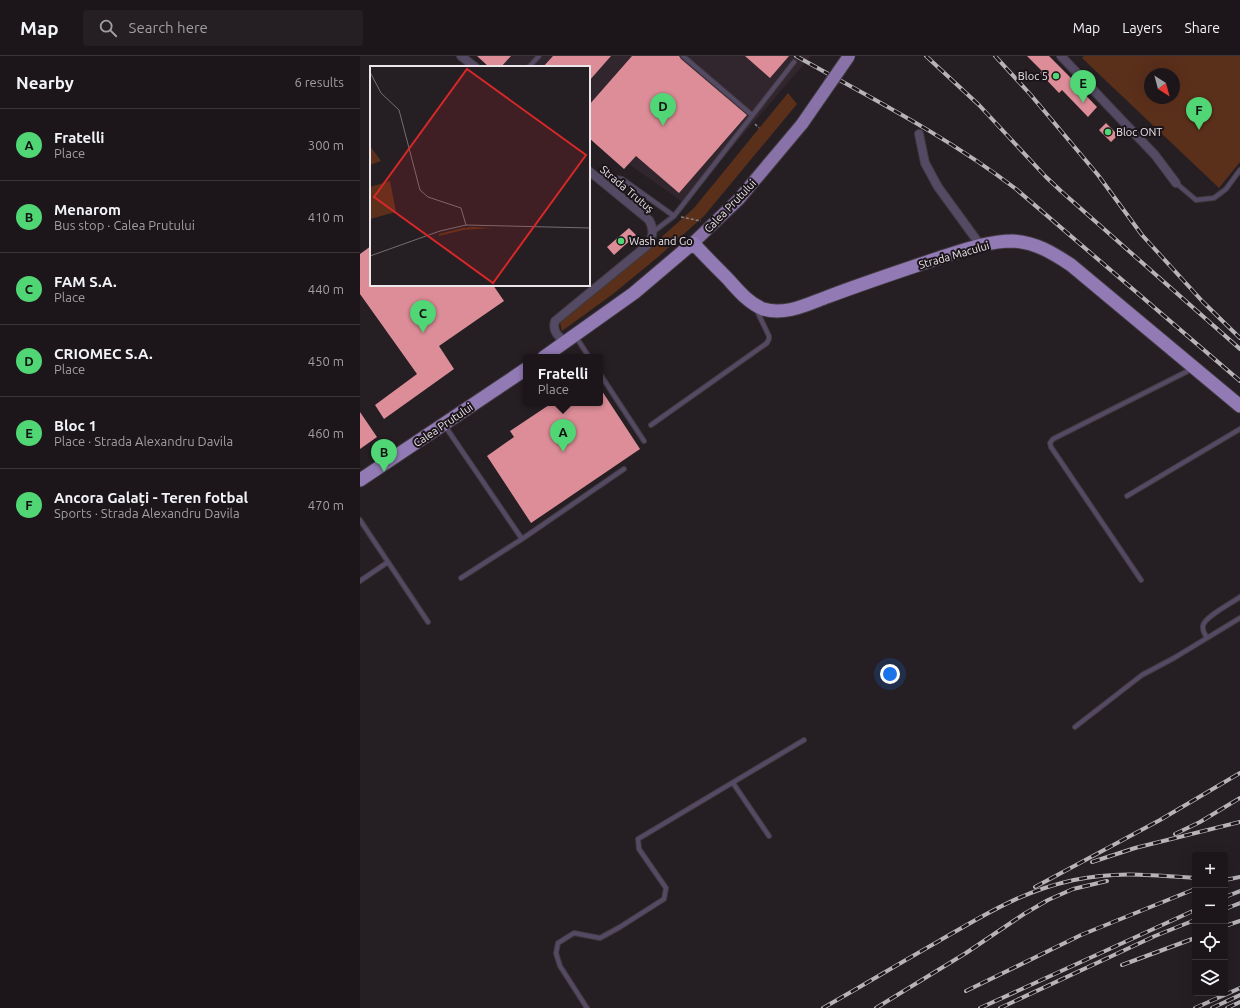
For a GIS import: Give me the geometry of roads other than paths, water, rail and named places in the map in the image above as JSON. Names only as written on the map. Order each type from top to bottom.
[{"type":"highway","name":"Strada Macului","points":[[693,243],[753,304],[764,309],[777,311],[797,308],[860,285],[981,246],[998,242],[1020,242],[1043,248],[1057,255],[1071,265],[1240,406]]},
{"type":"highway","name":"Calea Prutului","points":[[548,354],[634,293],[693,243]]},
{"type":"highway","name":"Calea Prutului","points":[[360,480],[523,372]]},
{"type":"main road","name":"Calea Prutului","points":[[693,243],[739,200],[802,124],[848,56]]},
{"type":"street","points":[[461,56],[474,66]]},
{"type":"street","points":[[1061,56],[1155,155],[1176,183]]},
{"type":"street","points":[[919,134],[925,163],[938,187],[981,246]]},
{"type":"street","name":"Strada Trutuș","points":[[590,172],[649,220],[652,225],[653,232]]},
{"type":"street","points":[[570,338],[555,332],[555,321],[649,244],[653,232]]},
{"type":"lane","points":[[530,66],[539,56]]},
{"type":"lane","points":[[683,56],[752,115]]},
{"type":"lane","points":[[653,232],[674,216],[794,62]]},
{"type":"lane","points":[[1176,183],[1196,200],[1214,198],[1226,189],[1240,170]]},
{"type":"lane","points":[[590,172],[622,179],[674,216]]},
{"type":"lane","points":[[652,425],[767,343],[769,336],[753,304]]},
{"type":"lane","points":[[570,338],[586,354]]},
{"type":"lane","points":[[1141,580],[1051,447],[1050,443],[1053,439],[1195,368]]},
{"type":"lane","points":[[603,379],[644,441]]},
{"type":"lane","points":[[444,424],[522,539]]},
{"type":"lane","points":[[1127,496],[1240,430]]},
{"type":"lane","points":[[461,578],[522,539],[624,469]]},
{"type":"lane","points":[[360,520],[428,622]]},
{"type":"lane","points":[[360,581],[388,562]]},
{"type":"lane","points":[[1207,638],[1203,631],[1203,625],[1206,619],[1240,598]]},
{"type":"lane","points":[[1075,727],[1142,675],[1174,658],[1240,618]]},
{"type":"lane","points":[[587,1008],[560,966],[556,953],[558,943],[574,933],[600,938],[664,899],[666,888],[639,849],[638,839],[804,740]]},
{"type":"lane","points":[[733,783],[769,836]]},
{"type":"railway","points":[[796,56],[936,135],[990,170],[1016,189],[1240,381]]},
{"type":"railway","points":[[926,56],[979,105],[1046,177],[1062,192],[1240,349]]},
{"type":"railway","points":[[995,56],[1030,94],[1098,175],[1142,235],[1203,302],[1240,338]]},
{"type":"railway","points":[[1035,887],[1160,820],[1240,773]]},
{"type":"railway","points":[[1175,834],[1200,822],[1240,798]]},
{"type":"railway","points":[[1092,862],[1135,848],[1240,822]]},
{"type":"railway","points":[[823,1008],[988,913],[1020,897],[1037,891],[1074,880],[1105,875],[1134,874],[1192,878]]},
{"type":"railway","points":[[1228,879],[1240,877]]},
{"type":"railway","points":[[876,1008],[966,953],[1024,914],[1048,900],[1073,889],[1107,881]]},
{"type":"railway","points":[[966,991],[1081,935],[1192,890]]},
{"type":"railway","points":[[1228,896],[1240,891]]},
{"type":"railway","points":[[1228,908],[1240,903]]},
{"type":"railway","points":[[980,1008],[1192,911]]},
{"type":"railway","points":[[1000,1008],[1155,936],[1192,921]]},
{"type":"railway","points":[[1228,925],[1240,921]]},
{"type":"railway","points":[[1122,965],[1192,939]]},
{"type":"railway","points":[[1195,1008],[1240,988]]},
{"type":"railway","points":[[1212,1008],[1240,995]]},
{"type":"railway","points":[[1227,1008],[1240,1002]]},
{"type":"place","name":"Bloc 5","points":[[1056,76]]},
{"type":"place","name":"Bloc 1","points":[[1083,103]]},
{"type":"place","name":"CRIOMEC S.A.","points":[[663,126]]},
{"type":"place","name":"Ancora Galați - Teren fotbal","points":[[1199,130]]},
{"type":"place","name":"Bloc ONT","points":[[1108,132]]},
{"type":"place","name":"Wash and Go","points":[[621,241]]},
{"type":"place","name":"FAM S.A.","points":[[423,333]]},
{"type":"place","name":"Fratelli","points":[[563,452]]},
{"type":"place","name":"Menarom","points":[[384,472]]}]
